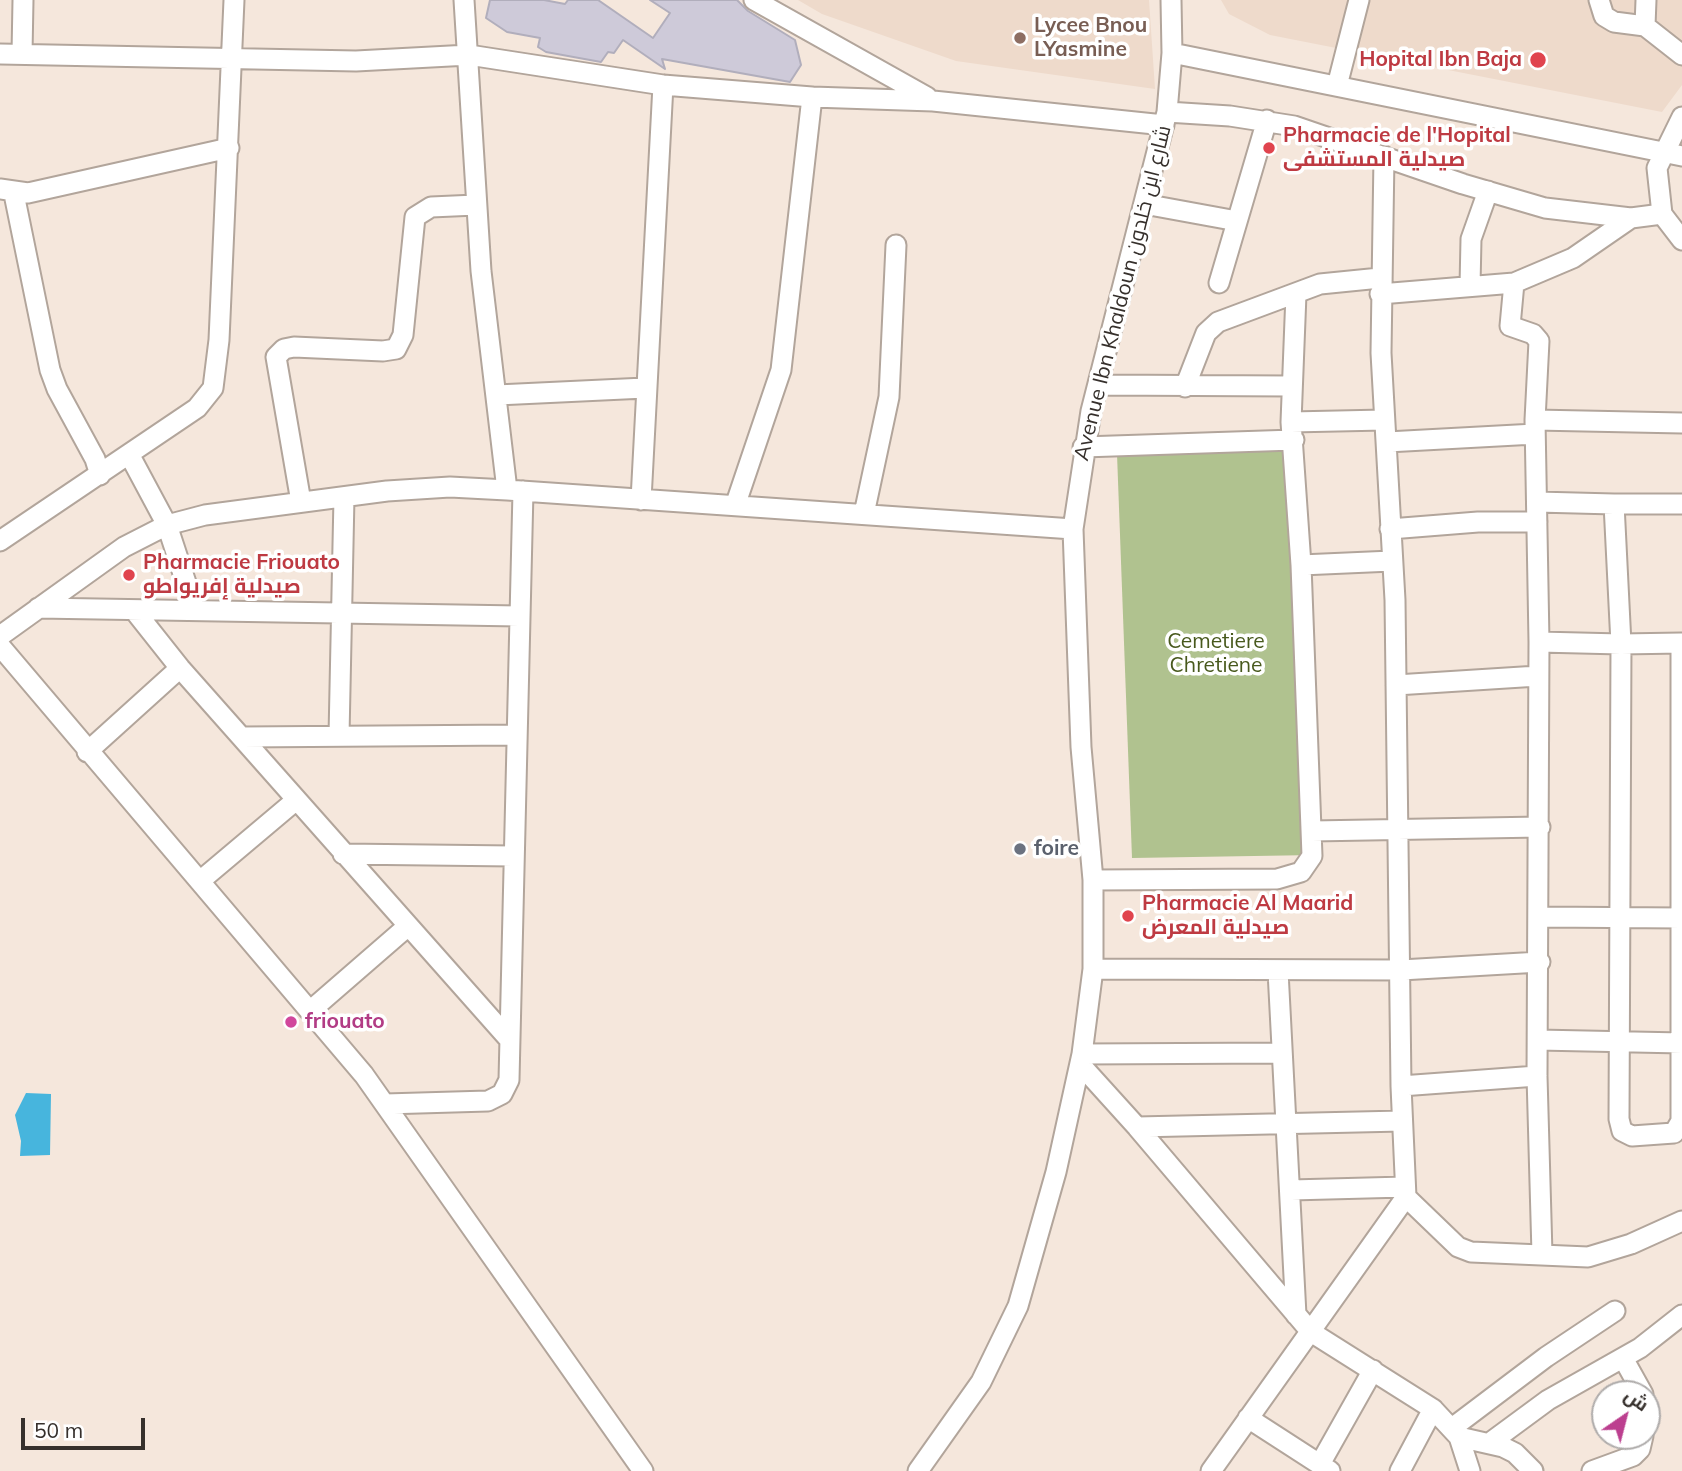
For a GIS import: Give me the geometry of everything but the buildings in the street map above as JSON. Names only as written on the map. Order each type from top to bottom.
[{"type":"street","points":[[22,54],[23,0]]},
{"type":"street","points":[[0,541],[197,408],[213,388],[217,376],[234,0]]},
{"type":"street","points":[[385,1104],[470,1102],[496,1098],[507,1087],[509,1080],[519,616],[515,491],[497,395],[476,205],[464,0]]},
{"type":"street","points":[[754,0],[933,101]]},
{"type":"street","name":"Avenue Ibn Khaldoun شارع ابن خلدون","points":[[918,1471],[981,1381],[1018,1306],[1056,1172],[1081,1059],[1093,969],[1093,880],[1081,747],[1073,529],[1083,447],[1166,119],[1172,53],[1171,0]]},
{"type":"street","points":[[1337,86],[1359,0]]},
{"type":"street","points":[[1599,0],[1598,6],[1604,16],[1614,22],[1645,26],[1682,55]]},
{"type":"street","points":[[1645,26],[1646,0]]},
{"type":"street","points":[[1172,53],[1672,154]]},
{"type":"street","points":[[0,54],[356,61],[469,55],[663,85],[812,97],[933,101],[1166,119],[1267,120],[1545,208],[1631,218],[1675,228],[1657,168],[1672,154],[1682,117]]},
{"type":"street","points":[[640,500],[663,85]]},
{"type":"street","points":[[736,503],[781,370],[812,97]]},
{"type":"street","points":[[1219,283],[1267,120]]},
{"type":"street","points":[[100,475],[95,459],[57,389],[50,370],[7,191],[28,193],[229,148]]},
{"type":"street","points":[[1212,1471],[1311,1332],[1405,1192],[1401,1086],[1396,685],[1380,286],[1384,156]]},
{"type":"street","points":[[1471,286],[1471,239],[1488,191]]},
{"type":"street","points":[[1144,204],[1237,221]]},
{"type":"street","points":[[301,502],[276,357],[284,349],[294,347],[383,351],[396,349],[403,335],[415,216],[431,206],[476,205]]},
{"type":"street","points":[[1185,387],[1202,342],[1213,325],[1329,282],[1380,286],[1514,283],[1573,258],[1631,218]]},
{"type":"street","points":[[864,514],[889,397],[896,245]]},
{"type":"street","points":[[1514,283],[1510,326],[1533,334],[1539,341],[1535,427],[1540,827],[1537,1076],[1542,1254]]},
{"type":"street","points":[[1093,880],[1277,879],[1301,872],[1312,856],[1291,386],[1296,294]]},
{"type":"street","points":[[1098,385],[1291,386]]},
{"type":"street","points":[[497,395],[645,388]]},
{"type":"street","points":[[1083,447],[1293,431],[1384,420]]},
{"type":"street","points":[[1387,442],[1535,427],[1682,423]]},
{"type":"street","points":[[129,454],[166,525],[195,610]]},
{"type":"street","points":[[0,636],[124,547],[166,525],[205,515],[418,488],[736,503],[1073,529]]},
{"type":"street","points":[[340,736],[344,497]]},
{"type":"street","points":[[1537,502],[1682,504]]},
{"type":"street","points":[[1539,642],[1621,643],[1682,643],[1680,1126],[1677,1131],[1667,1135],[1632,1136],[1622,1131],[1619,1119],[1622,915],[1621,643],[1614,503]]},
{"type":"street","points":[[1390,529],[1478,522],[1537,522]]},
{"type":"street","points":[[1301,565],[1392,561]]},
{"type":"street","points":[[38,608],[519,616]]},
{"type":"street","points":[[134,610],[180,668],[295,801],[508,1038]]},
{"type":"street","points":[[0,646],[87,752],[310,1011],[385,1104],[643,1471]]},
{"type":"street","points":[[87,752],[180,668]]},
{"type":"street","points":[[1396,685],[1538,676]]},
{"type":"street","points":[[242,737],[516,735]]},
{"type":"street","points":[[200,881],[295,801]]},
{"type":"street","points":[[1311,831],[1397,832],[1540,827]]},
{"type":"street","points":[[343,854],[513,856]]},
{"type":"street","points":[[1540,918],[1622,915],[1682,918]]},
{"type":"street","points":[[310,1011],[408,926]]},
{"type":"street","points":[[1093,969],[1401,970],[1540,962]]},
{"type":"street","points":[[1278,971],[1296,1315]]},
{"type":"street","points":[[1538,1040],[1681,1043]]},
{"type":"street","points":[[1081,1059],[1281,1053]]},
{"type":"street","points":[[1081,1059],[1311,1332],[1433,1409],[1456,1432],[1470,1471]]},
{"type":"street","points":[[1401,1086],[1537,1076]]},
{"type":"street","points":[[1137,1127],[1287,1126],[1402,1121]]},
{"type":"street","points":[[1291,1191],[1405,1192],[1464,1250],[1598,1255],[1682,1221]]},
{"type":"street","points":[[1456,1432],[1546,1357],[1615,1311]]},
{"type":"street","points":[[1491,1442],[1548,1400],[1623,1358],[1682,1315]]},
{"type":"street","points":[[1623,1358],[1635,1380]]},
{"type":"street","points":[[1248,1418],[1325,1468],[1373,1370]]},
{"type":"street","points":[[1400,1471],[1433,1409]]},
{"type":"street","points":[[1456,1432],[1491,1442],[1516,1453],[1533,1471]]},
{"type":"street","points":[[1592,1471],[1633,1456],[1639,1450]]},
{"type":"shaded area","name":"Lycee Bnou LYasmine","points":[[798,0],[1149,0],[1155,89],[956,61],[822,14]]},
{"type":"shaded area","name":"Hopital Ibn Baja","points":[[1221,0],[1682,0],[1682,85],[1662,112],[1270,35],[1229,14]]},
{"type":"green space","name":"Cemetiere Chretiene","points":[[1299,445],[1315,855],[1132,858],[1117,454]]},
{"type":"water","points":[[26,1093],[51,1094],[50,1155],[20,1156],[21,1141],[15,1115]]},
{"type":"place","name":"Lycee Bnou LYasmine","points":[[1020,38]]},
{"type":"place","name":"Hopital Ibn Baja","points":[[1538,60]]},
{"type":"place","name":"Pharmacie de l'Hopital صيدلية المستشفى","points":[[1269,148]]},
{"type":"place","name":"Pharmacie Friouato صيدلية إفريواطو","points":[[129,575]]},
{"type":"place","name":"foire","points":[[1020,849]]},
{"type":"place","name":"Pharmacie Al Maarid صيدلية المعرض","points":[[1128,916]]},
{"type":"place","name":"friouato","points":[[291,1022]]}]
